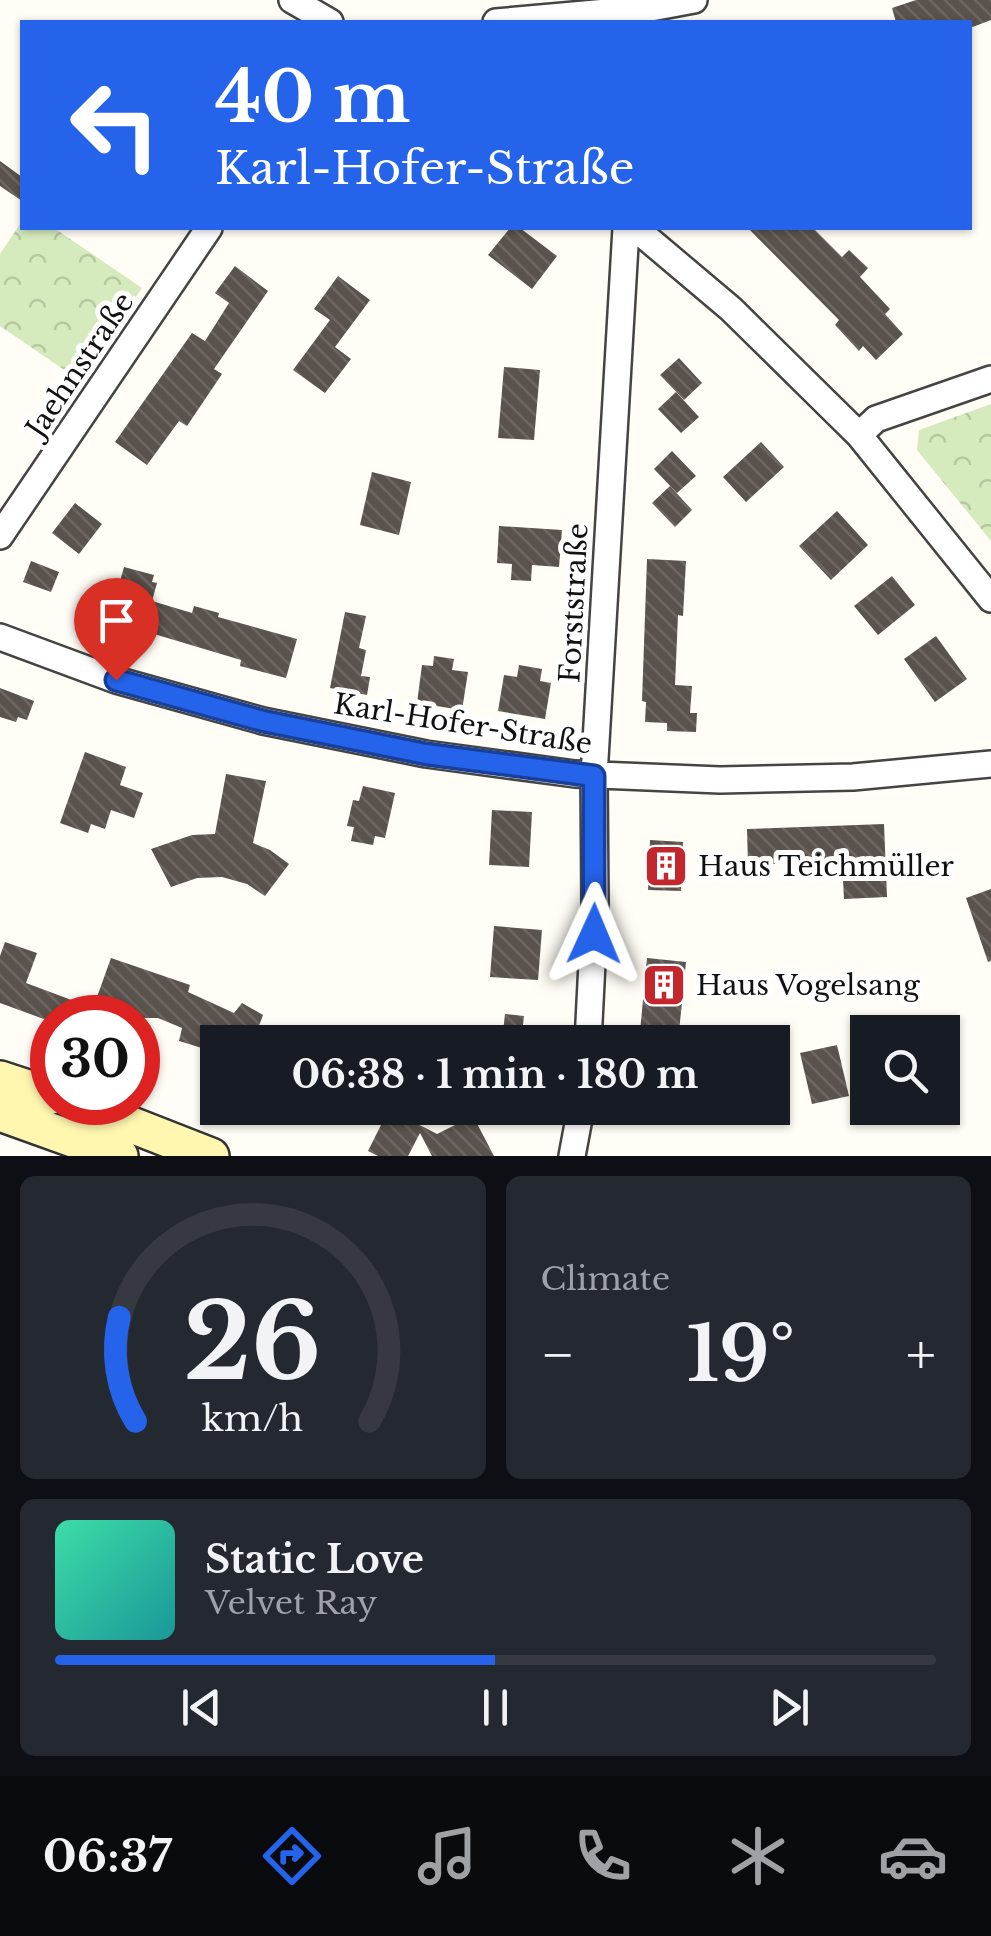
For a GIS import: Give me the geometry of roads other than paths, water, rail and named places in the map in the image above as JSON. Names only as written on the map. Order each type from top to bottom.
[{"type":"main road","points":[[0,1079],[30,1089]]},
{"type":"main road","points":[[0,1113],[120,1156]]},
{"type":"main road","points":[[132,1125],[211,1156]]},
{"type":"street","points":[[292,0],[327,20]]},
{"type":"street","points":[[522,20],[651,10],[694,0]]},
{"type":"street","name":"Jaehnstraße","points":[[0,536],[209,230]]},
{"type":"street","name":"Forststraße","points":[[589,1025],[594,776],[626,230]]},
{"type":"street","points":[[638,230],[730,309],[859,434],[991,599]]},
{"type":"street","points":[[859,434],[876,420],[991,378]]},
{"type":"street","name":"Karl-Hofer-Straße","points":[[0,637],[116,680],[263,721],[426,754],[594,776],[720,780],[853,778],[991,764]]},
{"type":"street","points":[[572,1156],[577,1125]]},
{"type":"place","name":"Haus Teichmüller","points":[[666,866]]},
{"type":"place","name":"Haus Vogelsang","points":[[664,985]]}]
